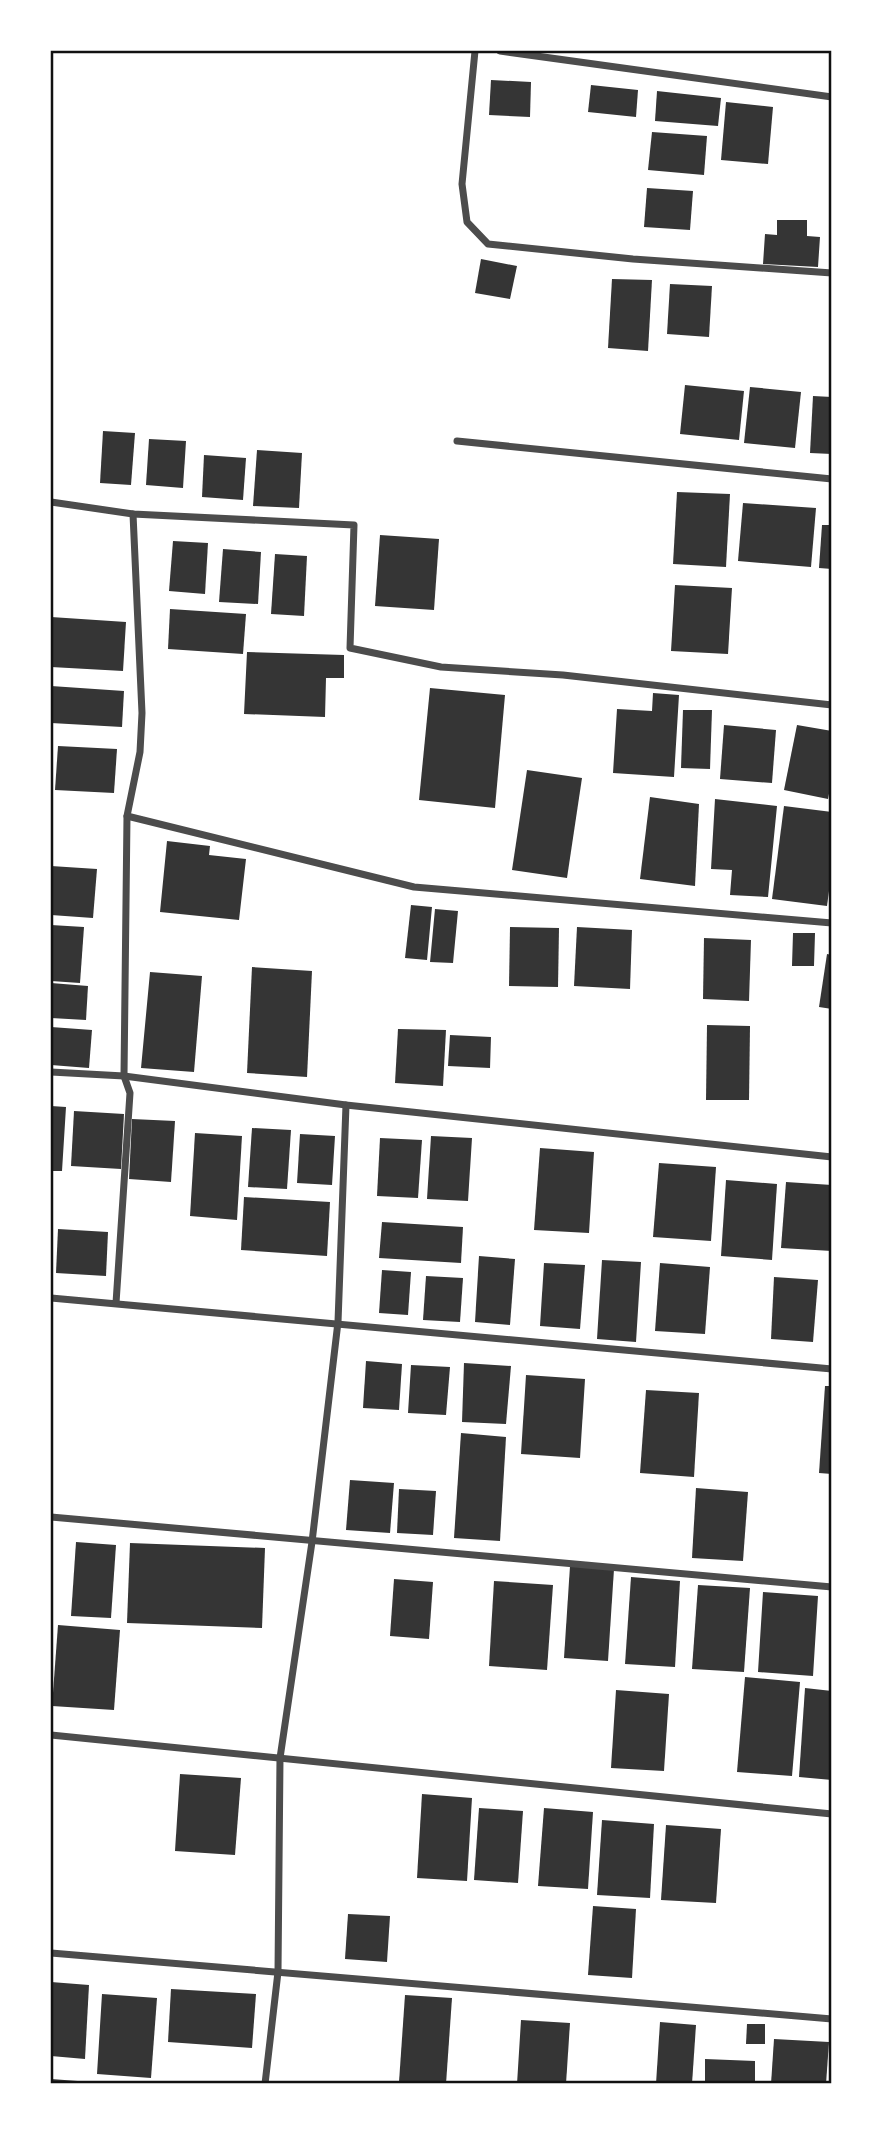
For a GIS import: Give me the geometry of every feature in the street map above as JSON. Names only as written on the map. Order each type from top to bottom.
[{"type":"street","points":[[475,51],[462,184],[467,222],[488,244],[633,259],[832,273]]},
{"type":"street","points":[[500,51],[832,97]]},
{"type":"street","points":[[457,441],[832,479]]},
{"type":"street","points":[[51,502],[133,514],[354,525],[350,648],[441,667],[563,675],[832,705]]},
{"type":"street","points":[[116,1303],[130,1093],[124,1076],[127,816],[140,752],[142,713],[133,514]]},
{"type":"street","points":[[127,816],[414,887],[832,923]]},
{"type":"street","points":[[51,1072],[124,1076],[346,1105],[832,1157]]},
{"type":"street","points":[[265,2084],[278,1972],[279,1758],[312,1542],[338,1322],[346,1105]]},
{"type":"street","points":[[51,1298],[832,1369]]},
{"type":"street","points":[[51,1517],[832,1587]]},
{"type":"street","points":[[51,1735],[832,1814]]},
{"type":"street","points":[[51,1953],[832,2020]]},
{"type":"building","points":[[491,80],[531,82],[530,117],[489,115]]},
{"type":"building","points":[[591,85],[638,90],[636,117],[588,112]]},
{"type":"building","points":[[657,91],[721,98],[718,126],[655,121]]},
{"type":"building","points":[[726,102],[773,107],[768,164],[721,160]]},
{"type":"building","points":[[652,132],[707,136],[704,175],[648,170]]},
{"type":"building","points":[[647,188],[693,191],[690,230],[644,227]]},
{"type":"building","points":[[777,220],[807,220],[807,236],[820,237],[818,267],[763,264],[765,234],[777,235]]},
{"type":"building","points":[[481,259],[517,266],[510,299],[475,293]]},
{"type":"building","points":[[612,279],[652,280],[648,351],[608,348]]},
{"type":"building","points":[[670,284],[712,286],[709,337],[667,334]]},
{"type":"building","points":[[685,385],[744,391],[739,440],[680,434]]},
{"type":"building","points":[[750,387],[801,392],[795,448],[744,443]]},
{"type":"building","points":[[813,396],[832,397],[832,454],[810,453]]},
{"type":"building","points":[[103,431],[135,433],[131,485],[100,483]]},
{"type":"building","points":[[149,439],[186,441],[183,488],[146,485]]},
{"type":"building","points":[[257,450],[302,453],[299,508],[253,506]]},
{"type":"building","points":[[204,455],[246,458],[243,500],[202,497]]},
{"type":"building","points":[[677,492],[730,494],[726,567],[673,564]]},
{"type":"building","points":[[743,503],[816,508],[811,567],[738,561]]},
{"type":"building","points":[[822,525],[832,525],[832,569],[819,568]]},
{"type":"building","points":[[380,535],[439,539],[434,610],[375,606]]},
{"type":"building","points":[[173,541],[208,543],[205,594],[169,591]]},
{"type":"building","points":[[223,549],[261,552],[258,604],[219,602]]},
{"type":"building","points":[[275,554],[307,556],[304,616],[271,614]]},
{"type":"building","points":[[675,585],[732,588],[728,654],[671,651]]},
{"type":"building","points":[[170,609],[246,614],[243,654],[168,649]]},
{"type":"building","points":[[51,617],[126,622],[123,671],[51,667]]},
{"type":"building","points":[[247,652],[344,655],[344,678],[326,678],[325,717],[244,714]]},
{"type":"building","points":[[51,686],[124,691],[122,727],[51,723]]},
{"type":"building","points":[[430,688],[505,695],[495,808],[419,800]]},
{"type":"building","points":[[653,693],[679,695],[674,777],[613,773],[617,709],[652,711]]},
{"type":"building","points":[[683,710],[712,710],[710,769],[681,768]]},
{"type":"building","points":[[724,725],[776,730],[772,783],[720,779]]},
{"type":"building","points":[[797,725],[832,731],[832,777],[828,799],[784,790]]},
{"type":"building","points":[[58,746],[117,749],[114,793],[55,790]]},
{"type":"building","points":[[527,770],[582,778],[567,878],[512,870]]},
{"type":"building","points":[[650,797],[699,804],[695,886],[640,879]]},
{"type":"building","points":[[715,799],[777,806],[768,897],[730,895],[732,870],[711,869]]},
{"type":"building","points":[[784,806],[832,812],[832,869],[827,906],[772,899]]},
{"type":"building","points":[[167,841],[210,846],[209,855],[246,859],[239,920],[160,912]]},
{"type":"building","points":[[51,866],[97,869],[93,918],[51,915]]},
{"type":"building","points":[[411,905],[432,907],[427,960],[405,958]]},
{"type":"building","points":[[435,909],[458,911],[453,963],[430,962]]},
{"type":"building","points":[[51,925],[84,927],[80,983],[51,981]]},
{"type":"building","points":[[510,927],[559,928],[558,987],[509,986]]},
{"type":"building","points":[[577,927],[632,930],[630,989],[574,986]]},
{"type":"building","points":[[793,933],[815,933],[814,966],[792,966]]},
{"type":"building","points":[[704,938],[751,940],[749,1001],[703,999]]},
{"type":"building","points":[[827,954],[832,955],[832,1009],[819,1007]]},
{"type":"building","points":[[252,967],[312,971],[307,1077],[247,1073]]},
{"type":"building","points":[[150,972],[202,976],[194,1072],[141,1068]]},
{"type":"building","points":[[51,983],[88,986],[86,1020],[51,1018]]},
{"type":"building","points":[[707,1025],[750,1026],[749,1100],[706,1100]]},
{"type":"building","points":[[51,1027],[92,1030],[89,1068],[51,1065]]},
{"type":"building","points":[[398,1029],[446,1030],[443,1086],[395,1083]]},
{"type":"building","points":[[450,1035],[491,1037],[490,1068],[448,1066]]},
{"type":"building","points":[[51,1106],[66,1107],[62,1171],[51,1171]]},
{"type":"building","points":[[74,1111],[124,1114],[121,1169],[71,1166]]},
{"type":"building","points":[[132,1119],[175,1121],[171,1182],[129,1179]]},
{"type":"building","points":[[252,1128],[291,1130],[287,1189],[248,1187]]},
{"type":"building","points":[[195,1133],[242,1136],[237,1220],[190,1216]]},
{"type":"building","points":[[300,1134],[335,1136],[332,1185],[297,1183]]},
{"type":"building","points":[[431,1136],[472,1138],[468,1201],[427,1199]]},
{"type":"building","points":[[380,1138],[422,1140],[418,1198],[377,1196]]},
{"type":"building","points":[[540,1148],[594,1152],[589,1233],[534,1230]]},
{"type":"building","points":[[659,1163],[716,1167],[711,1241],[653,1237]]},
{"type":"building","points":[[726,1180],[777,1184],[772,1260],[721,1256]]},
{"type":"building","points":[[786,1182],[832,1185],[832,1251],[781,1248]]},
{"type":"building","points":[[244,1197],[330,1202],[327,1256],[241,1250]]},
{"type":"building","points":[[382,1222],[463,1227],[461,1263],[379,1258]]},
{"type":"building","points":[[58,1229],[108,1232],[106,1276],[56,1273]]},
{"type":"building","points":[[479,1256],[515,1259],[510,1325],[475,1322]]},
{"type":"building","points":[[602,1260],[641,1262],[636,1342],[597,1339]]},
{"type":"building","points":[[544,1263],[585,1265],[580,1329],[540,1326]]},
{"type":"building","points":[[660,1263],[710,1267],[705,1334],[655,1331]]},
{"type":"building","points":[[382,1270],[411,1272],[408,1315],[379,1313]]},
{"type":"building","points":[[426,1276],[463,1278],[460,1322],[423,1320]]},
{"type":"building","points":[[774,1277],[818,1280],[813,1342],[771,1339]]},
{"type":"building","points":[[366,1361],[402,1364],[399,1410],[363,1408]]},
{"type":"building","points":[[464,1363],[511,1366],[506,1424],[462,1422]]},
{"type":"building","points":[[411,1365],[450,1367],[446,1415],[408,1413]]},
{"type":"building","points":[[526,1375],[585,1379],[580,1458],[521,1454]]},
{"type":"building","points":[[825,1386],[832,1386],[832,1474],[819,1473]]},
{"type":"building","points":[[646,1390],[699,1393],[694,1477],[640,1473]]},
{"type":"building","points":[[461,1433],[506,1437],[500,1541],[454,1538]]},
{"type":"building","points":[[350,1480],[394,1483],[390,1533],[346,1530]]},
{"type":"building","points":[[696,1488],[748,1492],[743,1561],[692,1558]]},
{"type":"building","points":[[399,1489],[436,1491],[433,1535],[397,1533]]},
{"type":"building","points":[[76,1542],[116,1545],[111,1618],[71,1616]]},
{"type":"building","points":[[130,1543],[265,1548],[262,1628],[127,1623]]},
{"type":"building","points":[[570,1566],[614,1569],[608,1661],[564,1658]]},
{"type":"building","points":[[631,1577],[680,1581],[675,1667],[625,1664]]},
{"type":"building","points":[[394,1579],[433,1582],[429,1639],[390,1636]]},
{"type":"building","points":[[494,1581],[553,1585],[547,1670],[489,1666]]},
{"type":"building","points":[[698,1585],[750,1588],[744,1672],[692,1669]]},
{"type":"building","points":[[763,1592],[818,1596],[813,1676],[758,1672]]},
{"type":"building","points":[[58,1625],[120,1630],[114,1710],[52,1706]]},
{"type":"building","points":[[745,1677],[800,1682],[792,1776],[737,1772]]},
{"type":"building","points":[[805,1688],[832,1691],[832,1780],[799,1777]]},
{"type":"building","points":[[616,1690],[669,1694],[664,1771],[611,1768]]},
{"type":"building","points":[[180,1774],[241,1778],[235,1855],[175,1851]]},
{"type":"building","points":[[422,1794],[472,1798],[467,1881],[417,1878]]},
{"type":"building","points":[[479,1808],[523,1811],[518,1883],[474,1880]]},
{"type":"building","points":[[544,1808],[593,1812],[588,1889],[538,1886]]},
{"type":"building","points":[[602,1820],[654,1824],[650,1898],[597,1895]]},
{"type":"building","points":[[666,1825],[721,1829],[716,1903],[661,1900]]},
{"type":"building","points":[[593,1906],[636,1909],[632,1978],[588,1975]]},
{"type":"building","points":[[348,1914],[390,1916],[387,1962],[345,1959]]},
{"type":"building","points":[[51,1982],[89,1985],[85,2059],[51,2056]]},
{"type":"building","points":[[171,1989],[256,1994],[252,2048],[168,2042]]},
{"type":"building","points":[[102,1994],[157,1998],[151,2078],[97,2074]]},
{"type":"building","points":[[405,1995],[452,1998],[446,2084],[399,2082]]},
{"type":"building","points":[[521,2020],[570,2023],[566,2084],[517,2084]]},
{"type":"building","points":[[660,2022],[696,2025],[692,2084],[656,2084]]},
{"type":"building","points":[[747,2024],[765,2024],[765,2044],[746,2044]]},
{"type":"building","points":[[774,2039],[829,2042],[826,2084],[771,2084]]},
{"type":"building","points":[[705,2059],[755,2061],[755,2084],[705,2084]]},
{"type":"building","points":[[51,2079],[91,2082],[51,2084]]}]
